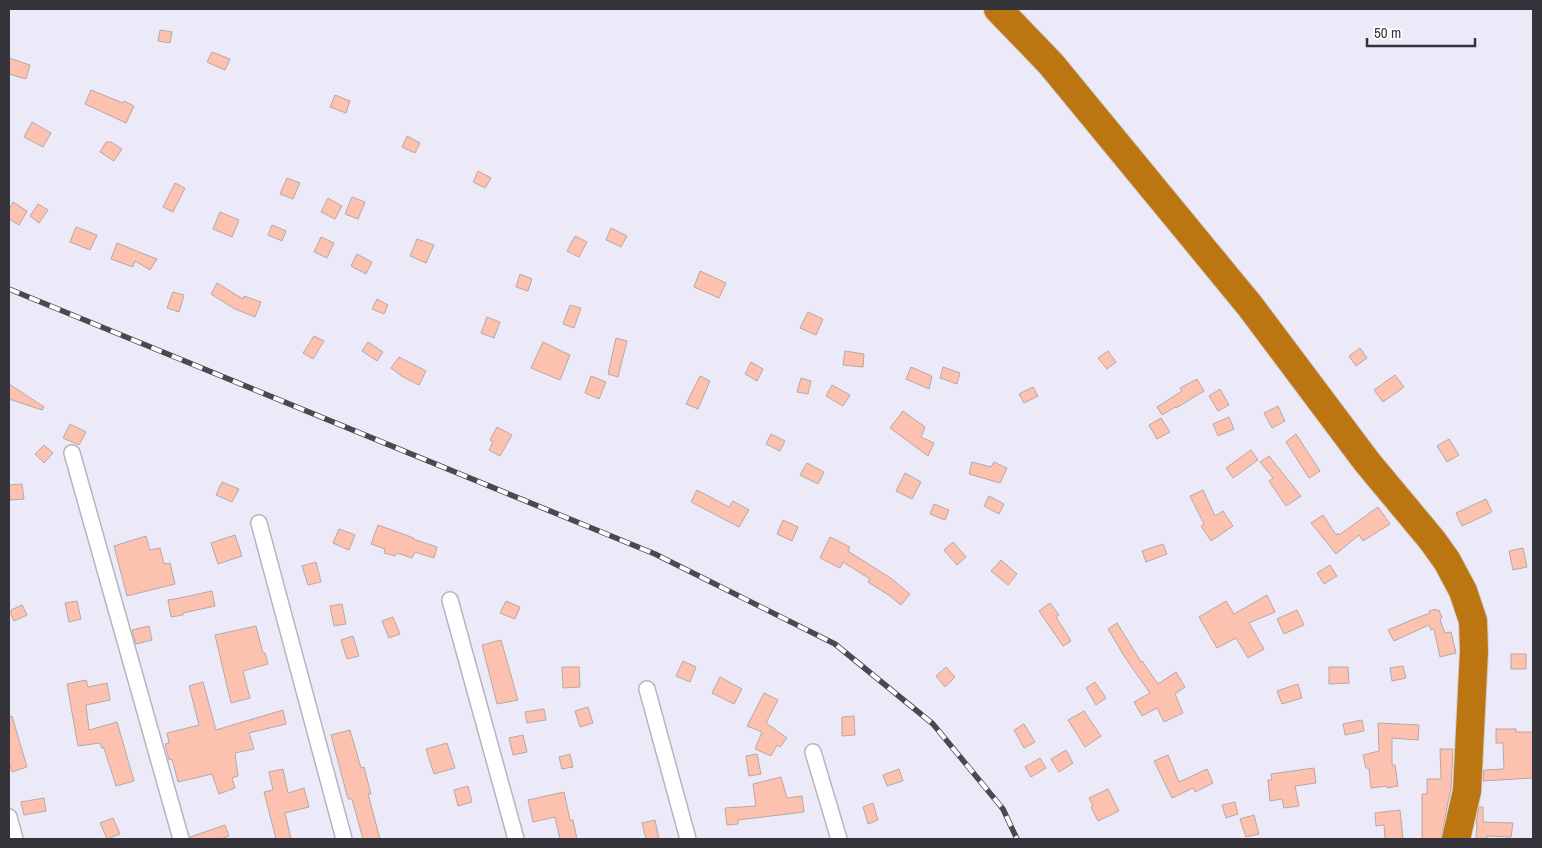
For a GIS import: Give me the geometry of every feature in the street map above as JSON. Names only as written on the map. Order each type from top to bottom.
[{"type":"highway","points":[[998,9],[1053,67],[1250,306],[1367,462],[1432,540],[1447,561],[1463,591],[1473,621],[1474,651],[1467,791],[1456,839]]},
{"type":"street","points":[[72,453],[181,839]]},
{"type":"street","points":[[259,523],[344,839]]},
{"type":"street","points":[[450,600],[516,839]]},
{"type":"street","points":[[647,689],[688,839]]},
{"type":"street","points":[[813,752],[839,839]]},
{"type":"street","points":[[9,817],[15,839]]},
{"type":"building","points":[[160,30],[172,32],[170,43],[158,41]]},
{"type":"building","points":[[212,52],[230,59],[225,70],[207,62]]},
{"type":"building","points":[[9,58],[30,65],[26,79],[9,74]]},
{"type":"building","points":[[91,90],[134,106],[126,123],[85,104]]},
{"type":"building","points":[[335,95],[350,101],[346,113],[330,107]]},
{"type":"building","points":[[32,122],[51,133],[43,147],[24,137]]},
{"type":"building","points":[[407,136],[420,143],[415,153],[402,147]]},
{"type":"building","points":[[106,142],[111,142],[122,149],[114,161],[100,152]]},
{"type":"building","points":[[478,171],[491,178],[485,188],[473,182]]},
{"type":"building","points":[[287,178],[300,183],[293,199],[280,194]]},
{"type":"building","points":[[175,183],[185,188],[173,212],[163,207]]},
{"type":"building","points":[[352,197],[365,202],[358,219],[345,214]]},
{"type":"building","points":[[328,198],[342,206],[335,219],[321,212]]},
{"type":"building","points":[[13,202],[27,211],[19,225],[9,219],[9,210]]},
{"type":"building","points":[[38,204],[48,210],[39,223],[30,216]]},
{"type":"building","points":[[220,212],[239,220],[232,237],[213,229]]},
{"type":"building","points":[[272,225],[286,231],[282,241],[268,235]]},
{"type":"building","points":[[76,227],[97,235],[90,250],[70,242]]},
{"type":"building","points":[[611,228],[627,236],[621,247],[606,240]]},
{"type":"building","points":[[575,236],[587,242],[579,257],[567,251]]},
{"type":"building","points":[[321,237],[334,243],[327,258],[314,252]]},
{"type":"building","points":[[417,239],[434,245],[426,263],[410,256]]},
{"type":"building","points":[[117,243],[157,259],[150,270],[135,261],[133,267],[111,259]]},
{"type":"building","points":[[357,254],[372,262],[366,274],[351,266]]},
{"type":"building","points":[[700,271],[726,283],[719,298],[694,287]]},
{"type":"building","points":[[520,274],[532,279],[528,291],[516,287]]},
{"type":"building","points":[[217,283],[243,299],[244,296],[261,302],[255,317],[235,309],[211,294]]},
{"type":"building","points":[[173,292],[184,295],[179,312],[167,308]]},
{"type":"building","points":[[377,299],[388,305],[384,314],[372,309]]},
{"type":"building","points":[[570,305],[581,308],[574,328],[563,324]]},
{"type":"building","points":[[808,312],[823,319],[816,335],[800,328]]},
{"type":"building","points":[[487,317],[500,322],[494,338],[481,333]]},
{"type":"building","points":[[314,336],[324,341],[313,359],[303,353]]},
{"type":"building","points":[[616,338],[627,341],[618,377],[608,374]]},
{"type":"building","points":[[368,342],[383,352],[377,361],[362,351]]},
{"type":"building","points":[[543,342],[570,355],[560,380],[531,368]]},
{"type":"building","points":[[1360,348],[1367,358],[1356,366],[1349,356]]},
{"type":"building","points":[[845,351],[864,354],[863,367],[843,365]]},
{"type":"building","points":[[1108,351],[1116,362],[1107,369],[1098,358]]},
{"type":"building","points":[[399,357],[426,371],[419,385],[391,368]]},
{"type":"building","points":[[751,362],[763,369],[757,381],[745,374]]},
{"type":"building","points":[[911,367],[932,376],[929,389],[906,379]]},
{"type":"building","points":[[943,367],[960,373],[957,384],[940,378]]},
{"type":"building","points":[[1395,375],[1404,387],[1383,402],[1374,390]]},
{"type":"building","points":[[591,376],[606,382],[599,399],[585,393]]},
{"type":"building","points":[[700,376],[710,381],[698,409],[686,404]]},
{"type":"building","points":[[801,378],[811,381],[808,394],[797,392]]},
{"type":"building","points":[[1197,379],[1204,391],[1162,415],[1157,407],[1182,391],[1180,388]]},
{"type":"building","points":[[9,384],[44,407],[42,410],[9,399]]},
{"type":"building","points":[[832,385],[850,395],[843,406],[826,396]]},
{"type":"building","points":[[1033,387],[1038,396],[1024,403],[1019,394]]},
{"type":"building","points":[[1220,389],[1229,405],[1218,411],[1209,396]]},
{"type":"building","points":[[1278,406],[1285,421],[1272,428],[1264,413]]},
{"type":"building","points":[[903,411],[925,427],[921,437],[934,443],[928,456],[890,428]]},
{"type":"building","points":[[1229,417],[1234,429],[1218,436],[1213,424]]},
{"type":"building","points":[[1161,418],[1170,432],[1157,439],[1149,425]]},
{"type":"building","points":[[70,424],[86,432],[79,445],[63,438]]},
{"type":"building","points":[[497,427],[512,435],[500,456],[489,450],[493,442],[490,440]]},
{"type":"building","points":[[771,434],[785,441],[780,451],[766,444]]},
{"type":"building","points":[[1296,434],[1320,471],[1309,478],[1286,442]]},
{"type":"building","points":[[1449,439],[1459,455],[1447,462],[1437,446]]},
{"type":"building","points":[[44,445],[53,453],[44,463],[35,454]]},
{"type":"building","points":[[1251,450],[1258,460],[1233,478],[1226,468]]},
{"type":"building","points":[[1269,456],[1301,496],[1286,506],[1269,481],[1273,478],[1260,462]]},
{"type":"building","points":[[972,462],[991,467],[994,462],[1007,468],[1000,483],[969,474]]},
{"type":"building","points":[[807,463],[824,472],[818,484],[800,475]]},
{"type":"building","points":[[905,473],[921,482],[912,499],[896,491]]},
{"type":"building","points":[[222,482],[239,489],[232,502],[216,495]]},
{"type":"building","points":[[22,484],[24,499],[10,500],[9,485]]},
{"type":"building","points":[[697,490],[729,507],[733,501],[749,510],[739,527],[691,502]]},
{"type":"building","points":[[1203,490],[1215,516],[1223,511],[1233,526],[1211,541],[1201,526],[1204,524],[1190,496]]},
{"type":"building","points":[[989,496],[1004,504],[999,514],[984,506]]},
{"type":"building","points":[[1486,499],[1492,512],[1462,526],[1456,513]]},
{"type":"building","points":[[934,504],[949,510],[945,520],[930,514]]},
{"type":"building","points":[[1378,507],[1390,524],[1363,541],[1359,535],[1336,554],[1311,523],[1323,515],[1336,535],[1338,533],[1339,535]]},
{"type":"building","points":[[783,520],[798,527],[792,541],[777,534]]},
{"type":"building","points":[[378,525],[437,547],[434,558],[415,552],[412,558],[397,553],[395,556],[384,553],[385,549],[371,544]]},
{"type":"building","points":[[339,529],[355,535],[349,550],[333,543]]},
{"type":"building","points":[[235,535],[242,556],[218,564],[211,543]]},
{"type":"building","points":[[146,536],[150,550],[160,548],[164,564],[170,563],[175,584],[127,596],[114,546]]},
{"type":"building","points":[[830,537],[850,547],[848,551],[892,579],[910,594],[901,605],[868,582],[870,579],[843,562],[840,568],[820,558]]},
{"type":"building","points":[[953,542],[966,557],[957,565],[944,550]]},
{"type":"building","points":[[1163,544],[1167,554],[1146,562],[1142,551]]},
{"type":"building","points":[[1523,548],[1527,567],[1513,570],[1509,551]]},
{"type":"building","points":[[1001,560],[1017,574],[1008,585],[991,571]]},
{"type":"building","points":[[316,562],[321,582],[308,585],[302,566]]},
{"type":"building","points":[[1330,565],[1337,576],[1324,584],[1317,573]]},
{"type":"building","points":[[212,591],[215,606],[171,617],[168,600]]},
{"type":"building","points":[[1267,595],[1275,612],[1249,623],[1264,649],[1248,658],[1236,638],[1217,648],[1199,617],[1226,601],[1234,614]]},
{"type":"building","points":[[77,601],[81,619],[69,622],[65,603]]},
{"type":"building","points":[[506,601],[520,607],[515,619],[500,613]]},
{"type":"building","points":[[1050,603],[1059,615],[1056,617],[1071,641],[1063,646],[1039,611]]},
{"type":"building","points":[[342,604],[346,624],[334,626],[330,606]]},
{"type":"building","points":[[22,605],[27,615],[14,621],[11,610]]},
{"type":"building","points":[[1436,609],[1436,611],[1439,610],[1442,618],[1440,620],[1445,633],[1451,632],[1456,653],[1440,657],[1434,629],[1431,630],[1429,625],[1394,641],[1388,630]]},
{"type":"building","points":[[1297,610],[1304,625],[1284,634],[1277,619]]},
{"type":"building","points":[[393,617],[400,634],[389,638],[382,621]]},
{"type":"building","points":[[1117,623],[1141,662],[1158,684],[1176,672],[1185,687],[1175,694],[1183,713],[1164,722],[1157,708],[1142,716],[1134,702],[1150,693],[1108,629]]},
{"type":"building","points":[[149,626],[152,640],[136,644],[132,630]]},
{"type":"building","points":[[256,626],[268,664],[243,671],[250,698],[231,703],[215,635]]},
{"type":"building","points":[[353,636],[359,656],[347,659],[341,640]]},
{"type":"building","points":[[501,640],[518,700],[497,704],[482,645]]},
{"type":"building","points":[[1511,654],[1526,654],[1526,669],[1511,669]]},
{"type":"building","points":[[683,661],[696,667],[690,682],[676,676]]},
{"type":"building","points":[[1403,666],[1406,678],[1392,681],[1390,668]]},
{"type":"building","points":[[562,667],[579,667],[580,687],[563,688]]},
{"type":"building","points":[[946,667],[955,677],[945,687],[936,676]]},
{"type":"building","points":[[1329,667],[1348,667],[1349,683],[1329,684]]},
{"type":"building","points":[[720,677],[742,689],[734,704],[712,693]]},
{"type":"building","points":[[86,680],[88,687],[107,683],[110,700],[86,705],[89,730],[117,722],[134,781],[116,786],[104,748],[102,748],[100,743],[78,746],[67,684]]},
{"type":"building","points":[[203,682],[216,730],[283,710],[286,724],[249,733],[254,749],[235,753],[238,776],[232,778],[235,788],[219,794],[212,774],[178,782],[172,759],[169,760],[165,744],[169,743],[167,733],[199,725],[189,686]]},
{"type":"building","points":[[1095,682],[1106,698],[1096,705],[1086,688]]},
{"type":"building","points":[[1298,684],[1302,698],[1282,704],[1277,691]]},
{"type":"building","points":[[764,693],[778,700],[766,723],[787,738],[780,747],[777,745],[771,756],[755,749],[762,732],[747,726]]},
{"type":"building","points":[[588,707],[593,723],[580,727],[575,711]]},
{"type":"building","points":[[544,709],[546,720],[527,723],[525,712]]},
{"type":"building","points":[[1084,711],[1101,736],[1085,747],[1068,720]]},
{"type":"building","points":[[12,716],[27,767],[12,772],[9,762],[9,717]]},
{"type":"building","points":[[854,716],[855,735],[842,736],[842,717]]},
{"type":"building","points":[[1362,720],[1364,731],[1345,735],[1343,724]]},
{"type":"building","points":[[1378,723],[1419,725],[1418,740],[1392,738],[1392,765],[1395,765],[1398,786],[1371,788],[1369,768],[1366,768],[1363,755],[1379,751]]},
{"type":"building","points":[[1024,724],[1035,742],[1024,748],[1014,730]]},
{"type":"building","points":[[1496,729],[1516,729],[1516,732],[1533,732],[1533,778],[1483,781],[1484,770],[1504,769],[1503,743],[1496,743]]},
{"type":"building","points":[[350,730],[361,768],[364,767],[371,794],[368,794],[380,839],[363,839],[352,799],[348,799],[331,735]]},
{"type":"building","points":[[523,735],[527,752],[513,755],[509,738]]},
{"type":"building","points":[[447,743],[455,768],[434,774],[426,749]]},
{"type":"building","points":[[1440,749],[1453,749],[1451,789],[1441,839],[1422,839],[1422,794],[1427,794],[1427,779],[1441,779]]},
{"type":"building","points":[[1066,750],[1073,763],[1059,772],[1051,759]]},
{"type":"building","points":[[570,754],[573,767],[562,769],[559,757]]},
{"type":"building","points":[[757,754],[761,774],[749,776],[746,756]]},
{"type":"building","points":[[1168,755],[1179,782],[1207,769],[1213,783],[1195,792],[1193,788],[1172,798],[1154,761]]},
{"type":"building","points":[[1040,758],[1046,768],[1031,777],[1025,767]]},
{"type":"building","points":[[1314,768],[1316,783],[1295,786],[1299,806],[1284,808],[1282,799],[1270,801],[1268,780],[1272,780],[1271,774]]},
{"type":"building","points":[[283,769],[288,793],[304,788],[309,807],[285,813],[291,839],[276,839],[264,792],[273,790],[269,772]]},
{"type":"building","points":[[899,769],[903,781],[887,786],[883,775]]},
{"type":"building","points":[[781,777],[787,798],[802,796],[804,812],[738,820],[738,824],[727,825],[725,808],[756,806],[753,784]]},
{"type":"building","points":[[468,786],[472,802],[458,806],[454,790]]},
{"type":"building","points":[[1108,789],[1119,811],[1098,821],[1089,798]]},
{"type":"building","points":[[564,792],[570,820],[573,820],[577,839],[560,839],[555,817],[533,822],[528,800]]},
{"type":"building","points":[[44,798],[46,811],[24,815],[21,802]]},
{"type":"building","points":[[1235,802],[1238,814],[1226,818],[1222,805]]},
{"type":"building","points":[[873,803],[878,820],[868,824],[863,807]]},
{"type":"building","points":[[1479,807],[1483,807],[1483,822],[1513,823],[1511,837],[1487,836],[1487,839],[1476,839]]},
{"type":"building","points":[[1400,810],[1403,839],[1385,839],[1384,825],[1376,826],[1375,813]]},
{"type":"building","points":[[1254,815],[1259,834],[1246,837],[1240,819]]},
{"type":"building","points":[[113,818],[120,834],[107,839],[100,823]]},
{"type":"building","points":[[655,820],[659,839],[646,839],[642,823]]},
{"type":"building","points":[[225,825],[229,836],[220,839],[190,839],[190,837]]},
{"type":"railway","points":[[9,289],[655,554],[835,644],[933,724],[1003,809],[1017,839]]}]
